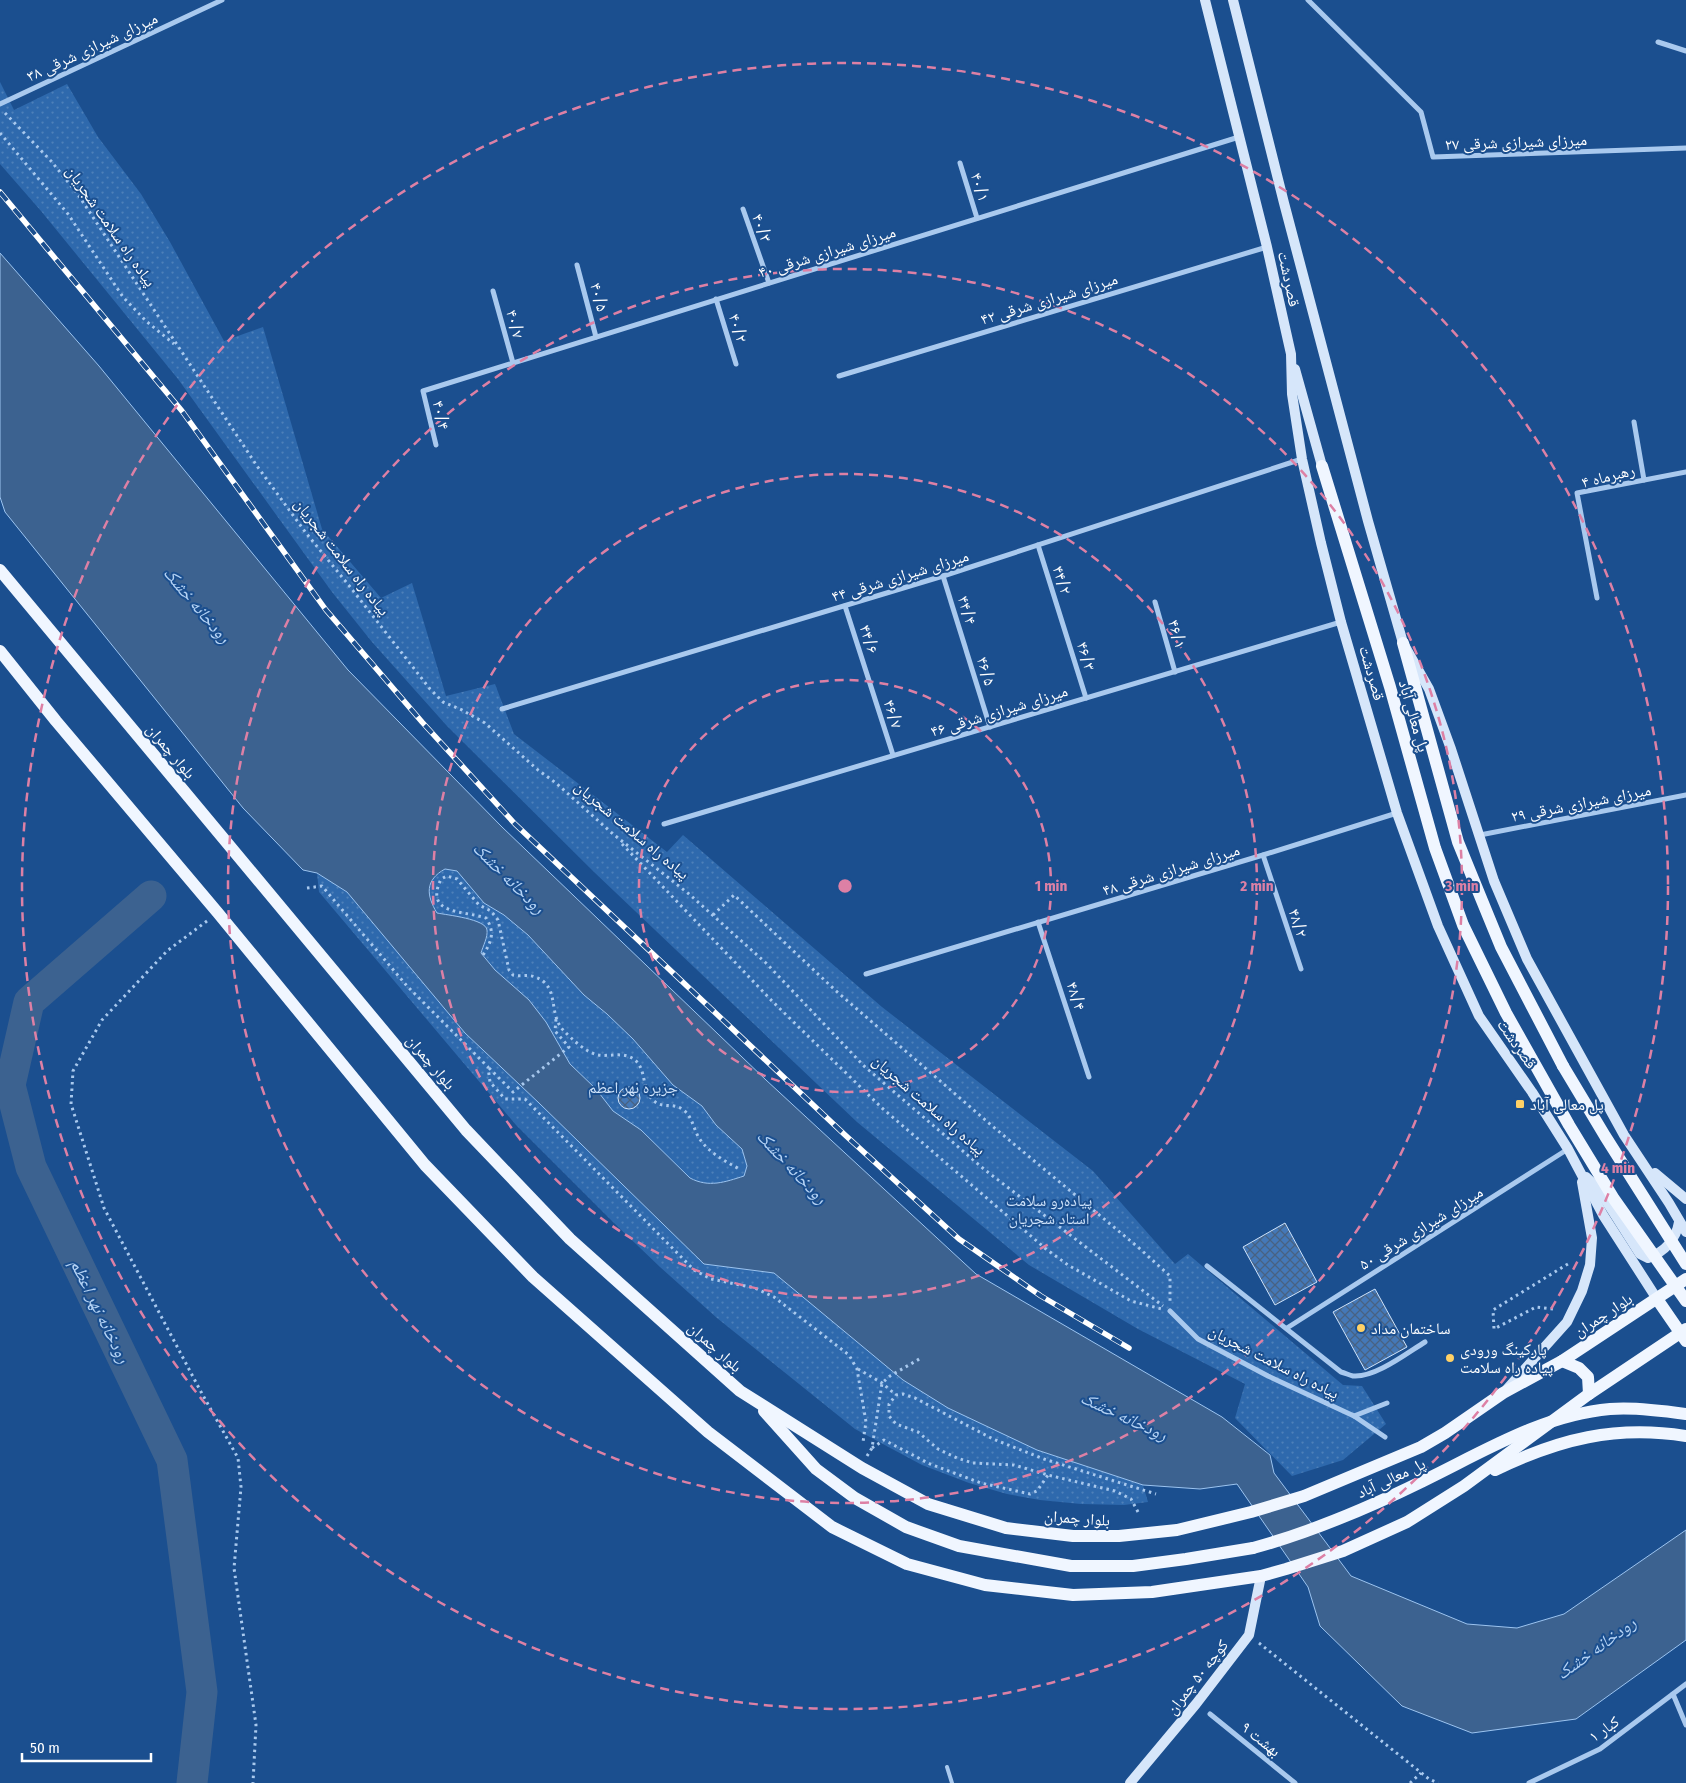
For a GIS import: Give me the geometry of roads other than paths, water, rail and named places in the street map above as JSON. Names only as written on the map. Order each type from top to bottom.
[{"type":"main road","name":"قصردشت","points":[[1205,0],[1267,247],[1290,354],[1292,394],[1302,459],[1341,622],[1397,813],[1438,926],[1479,1016],[1532,1092],[1580,1171],[1602,1215],[1657,1299]]},
{"type":"main road","name":"قصردشت","points":[[1233,0],[1286,212],[1368,521],[1403,643],[1429,689],[1480,835],[1494,882],[1527,959],[1624,1135],[1686,1232]]},
{"type":"main road","name":"پل معالی آباد","points":[[1290,354],[1322,466],[1390,687],[1435,848],[1463,925],[1506,1013],[1569,1125],[1614,1199],[1686,1301]]},
{"type":"main road","name":"بلوار چمران","points":[[0,570],[466,1130],[570,1239],[740,1391],[862,1468],[928,1504],[1006,1528],[1073,1536],[1119,1536],[1177,1530],[1251,1512],[1304,1496],[1421,1447],[1445,1433],[1503,1393],[1562,1361],[1686,1279]]},
{"type":"main road","name":"پل معالی آباد","points":[[1403,643],[1458,842],[1501,947],[1563,1066],[1686,1264]]},
{"type":"main road","points":[[0,651],[425,1165],[533,1277],[708,1432],[832,1527],[907,1564],[985,1585],[1073,1595],[1152,1592],[1261,1576],[1343,1552],[1407,1522],[1464,1486],[1589,1394],[1684,1334],[1657,1299]]},
{"type":"main road","points":[[1644,1164],[1686,1199]]},
{"type":"main road","points":[[1580,1171],[1598,1188],[1640,1254],[1648,1258],[1661,1252],[1668,1246],[1678,1228],[1679,1222]]},
{"type":"main road","points":[[1503,1393],[1567,1322],[1582,1291],[1590,1265],[1592,1238],[1580,1171]]},
{"type":"main road","points":[[1562,1361],[1579,1368],[1588,1377],[1589,1394]]},
{"type":"main road","name":"پل معالی آباد","points":[[752,1398],[816,1468],[856,1498],[906,1527],[959,1546],[1071,1566],[1133,1566],[1253,1548],[1344,1518],[1498,1443],[1573,1415],[1611,1408],[1686,1414]]},
{"type":"main road","points":[[1464,1486],[1526,1455],[1592,1435],[1626,1431],[1661,1432],[1686,1436]]},
{"type":"main road","name":"کوچه ۵۰ چمران","points":[[1130,1783],[1196,1704],[1249,1635],[1261,1576]]},
{"type":"street","name":"۳۸ میرزای شیرازی شرقی","points":[[0,106],[222,0]]},
{"type":"street","name":"۲۷ میرزای شیرازی شرقی","points":[[1308,0],[1421,112],[1433,157],[1686,148]]},
{"type":"street","points":[[1658,42],[1686,52]]},
{"type":"street","name":"۴۰ میرزای شیرازی شرقی","points":[[423,391],[1239,137]]},
{"type":"street","name":"۴۰/۱","points":[[960,163],[977,218]]},
{"type":"street","name":"۴۰/۳","points":[[743,209],[769,283]]},
{"type":"street","name":"۴۲ میرزای شیرازی شرقی","points":[[839,376],[1267,247]]},
{"type":"street","name":"۴۰/۵","points":[[577,265],[596,336]]},
{"type":"street","name":"۴۰/۷","points":[[493,291],[512,363]]},
{"type":"street","name":"۴۰/۲","points":[[716,299],[736,364]]},
{"type":"street","name":"۴۰/۴","points":[[423,391],[436,445]]},
{"type":"street","points":[[1634,422],[1644,480]]},
{"type":"street","name":"۴۴ میرزای شیرازی شرقی","points":[[502,709],[943,576],[1302,459]]},
{"type":"street","name":"۴ رهبرماه","points":[[1597,598],[1577,493],[1686,472]]},
{"type":"street","name":"۴۴/۲","points":[[1038,545],[1062,621]]},
{"type":"street","name":"۴۴/۴","points":[[943,576],[966,651]]},
{"type":"street","name":"۴۶/۱","points":[[1156,602],[1175,672]]},
{"type":"street","name":"۴۴/۶","points":[[845,606],[869,680]]},
{"type":"street","name":"۴۶/۳","points":[[1062,621],[1086,698]]},
{"type":"street","name":"۴۶ میرزای شیرازی شرقی","points":[[664,824],[1341,622]]},
{"type":"street","name":"۴۶/۵","points":[[966,651],[990,727]]},
{"type":"street","name":"۴۶/۷","points":[[869,680],[894,756]]},
{"type":"street","name":"۲۹ میرزای شیرازی شرقی","points":[[1480,835],[1686,795]]},
{"type":"street","name":"۴۸ میرزای شیرازی شرقی","points":[[866,974],[1397,813]]},
{"type":"street","name":"۴۸/۲","points":[[1263,855],[1300,969]]},
{"type":"street","name":"۴۸/۴","points":[[1038,922],[1089,1076]]},
{"type":"street","name":"۵۰ میرزای شیرازی شرقی","points":[[1287,1328],[1568,1150]]},
{"type":"street","points":[[1207,1266],[1342,1372],[1353,1376],[1364,1375],[1378,1370],[1425,1342]]},
{"type":"street","name":"پیاده راه سلامت شجریان","points":[[1170,1311],[1198,1339],[1268,1376],[1354,1416],[1387,1403]]},
{"type":"street","points":[[1354,1416],[1385,1437]]},
{"type":"street","name":"۱ کبار","points":[[1529,1783],[1600,1749],[1686,1684]]},
{"type":"street","points":[[1673,1694],[1686,1725]]},
{"type":"street","name":"۹ بهشت","points":[[1210,1714],[1296,1783]]},
{"type":"lane","points":[[947,1767],[952,1783]]},
{"type":"water","name":"رودخانه خشک","points":[[0,253],[99,366],[348,670],[502,827],[766,1080],[976,1274],[1222,1417],[1270,1455],[1274,1473],[1351,1576],[1467,1624],[1517,1628],[1564,1614],[1686,1530],[1686,1640],[1576,1719],[1472,1733],[1402,1706],[1320,1626],[1308,1587],[1237,1484],[1200,1489],[1143,1485],[1037,1450],[948,1408],[903,1380],[774,1273],[704,1264],[465,1033],[347,892],[317,873],[303,870],[243,808],[5,512],[0,497]],"holes":[[[445,869],[457,871],[484,903],[504,915],[528,935],[584,995],[633,1039],[673,1085],[702,1106],[716,1125],[742,1149],[747,1166],[744,1176],[724,1182],[710,1183],[690,1178],[641,1130],[613,1111],[596,1089],[570,1064],[546,1022],[529,1000],[495,970],[481,953],[487,936],[485,926],[473,920],[437,913],[429,894],[431,883],[438,873]]]},
{"type":"waterway","name":"رودخانه نهر اعظم","points":[[151,896],[29,1002],[10,1085],[31,1167],[172,1460],[202,1692],[192,1783]]},
{"type":"railway","points":[[0,192],[182,411],[326,610],[422,722],[515,824],[844,1134],[959,1239],[1041,1296],[1129,1348]]},
{"type":"place","name":"پل معالی آباد","points":[[1520,1104]]},
{"type":"place","name":"ساختمان مداد","points":[[1361,1328]]},
{"type":"place","name":"پارکینگ ورودی پیاده راه سلامت","points":[[1450,1358]]},
{"type":"park label","name":"جزیره نهر اعظم","points":[[633,1087]]},
{"type":"park label","name":"پیاده‌رو سلامت استاد شجریان","points":[[1049,1209]]}]
